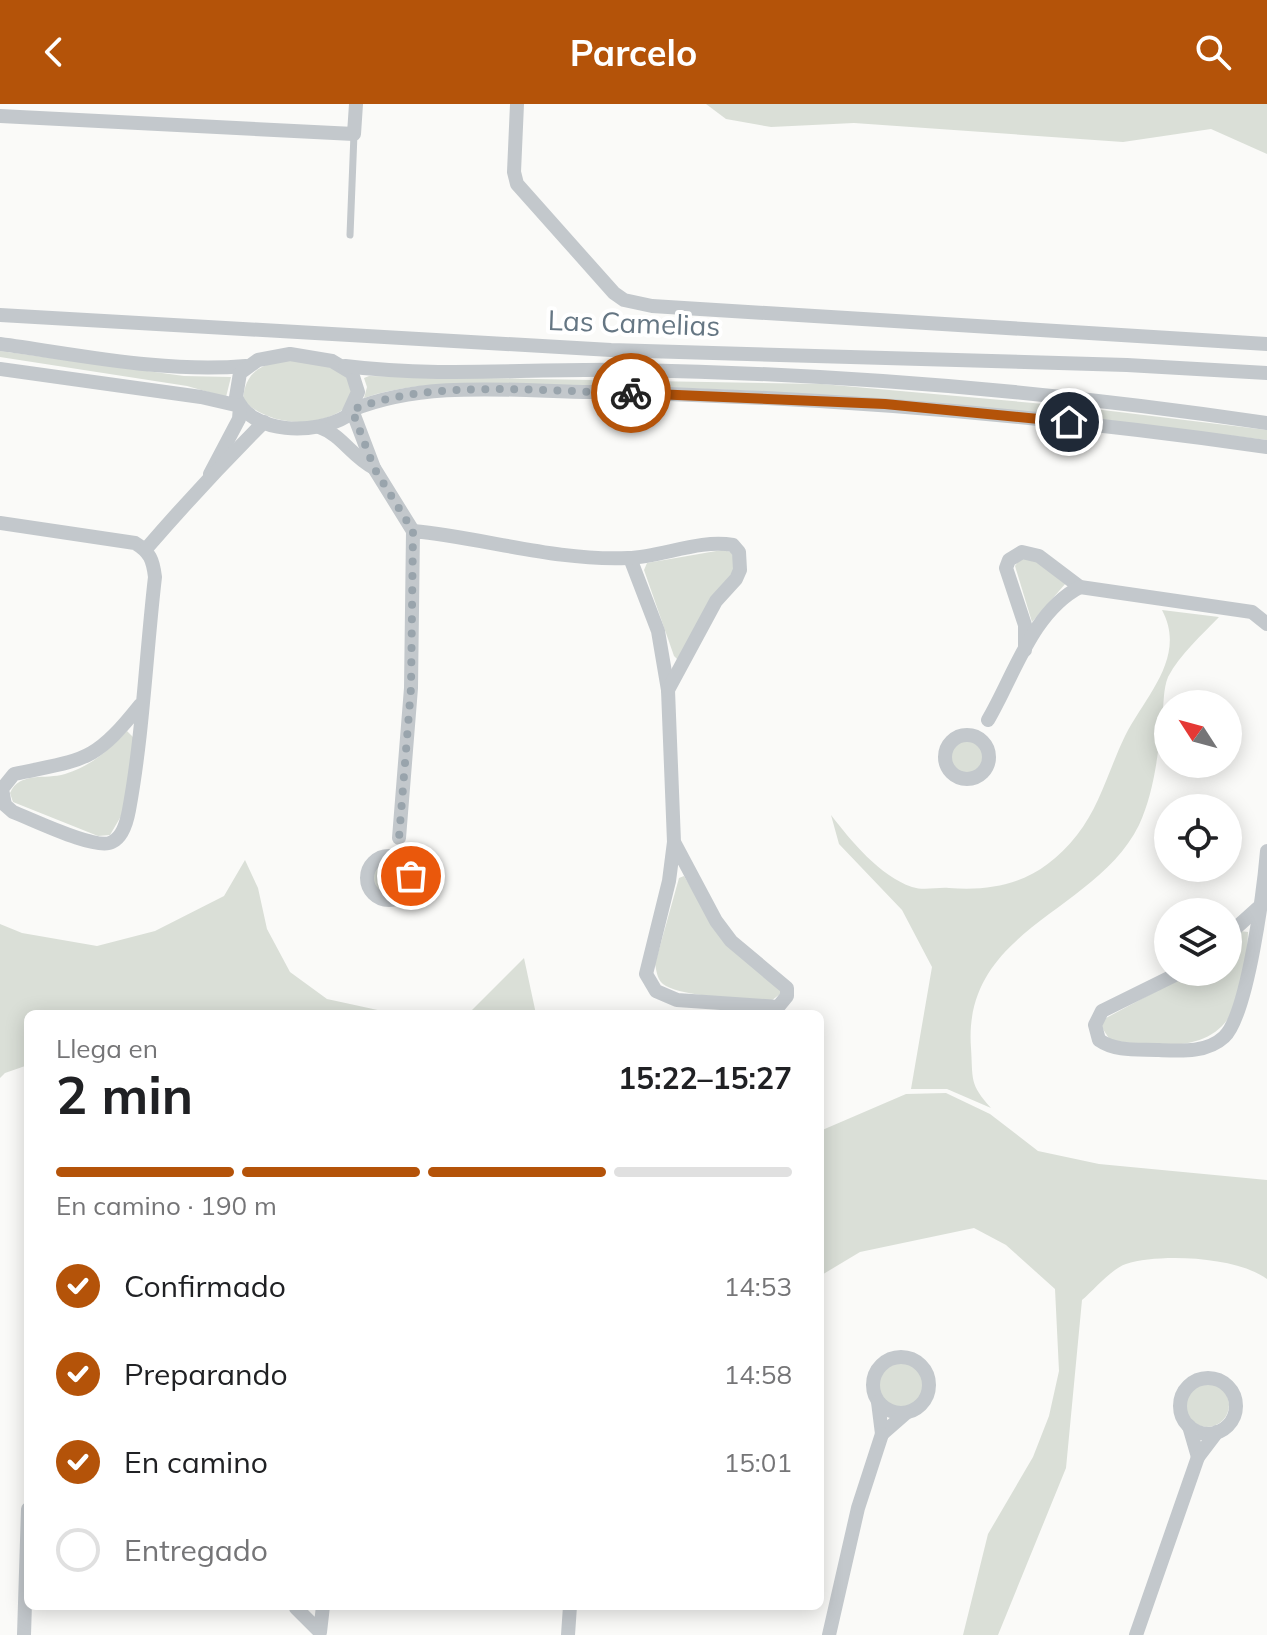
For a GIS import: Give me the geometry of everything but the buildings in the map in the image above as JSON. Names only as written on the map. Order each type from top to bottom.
[{"type":"street","points":[[0,116],[354,134],[356,104]]},
{"type":"street","points":[[517,104],[514,172],[517,184],[624,300],[652,306],[1267,344]]},
{"type":"street","name":"Las Camelias","points":[[0,315],[611,350],[1127,365],[1267,373]]},
{"type":"street","points":[[0,344],[167,367],[246,366],[272,356],[290,354],[311,355],[345,366],[401,372],[633,370],[812,376],[985,390],[1267,423]]},
{"type":"street","points":[[146,549],[210,474],[239,419],[236,383],[246,366]]},
{"type":"street","points":[[345,366],[352,373],[358,392],[352,410],[374,468],[413,531],[411,688],[399,838],[411,876],[407,891],[395,899],[380,898],[367,881],[371,866],[399,838]]},
{"type":"street","points":[[0,369],[201,397],[240,406],[264,422],[284,427],[319,427],[338,421],[352,410],[408,394],[714,394],[1011,415],[1267,447]]},
{"type":"street","points":[[210,474],[232,459],[264,422]]},
{"type":"street","points":[[319,427],[333,432],[358,461],[374,468]]},
{"type":"street","points":[[0,523],[135,543],[146,549],[153,560],[155,577],[129,811],[123,830],[113,842],[87,841],[13,812],[5,805],[2,789],[14,774],[53,769],[85,758],[111,739],[140,705]]},
{"type":"street","points":[[413,531],[543,554],[630,558],[733,545],[739,552],[740,570],[736,579],[716,601],[668,690]]},
{"type":"street","points":[[1025,650],[1025,625],[1007,574],[1009,560],[1022,552],[1032,553],[1080,587],[1230,608],[1252,612],[1266,620]]},
{"type":"street","points":[[630,558],[658,631],[668,690],[674,842],[669,881],[647,962],[649,983],[677,1000],[778,1007],[787,996],[787,988],[731,941],[716,921],[674,842]]},
{"type":"street","points":[[988,720],[947,746],[945,761],[952,774],[967,779],[981,774],[989,761],[986,746],[988,720],[1025,650],[1056,605],[1080,587]]},
{"type":"street","points":[[966,734],[978,737],[986,746]]},
{"type":"street","points":[[1154,985],[1102,1011],[1095,1025],[1099,1040],[1118,1048],[1181,1051],[1205,1048],[1223,1039],[1235,1020],[1250,963],[1267,851]]},
{"type":"street","points":[[382,857],[394,857],[405,863]]},
{"type":"street","points":[[1242,922],[1258,908]]},
{"type":"street","points":[[829,1635],[858,1508],[882,1434],[873,1384],[881,1366],[897,1358],[916,1362],[927,1376],[927,1395],[922,1403],[882,1434]]},
{"type":"street","points":[[1136,1635],[1198,1457],[1217,1432],[1232,1420],[1236,1401],[1226,1385],[1209,1378],[1191,1384],[1181,1399],[1180,1409],[1189,1426],[1198,1457]]},
{"type":"street","points":[[878,1402],[891,1411],[906,1413]]},
{"type":"street","points":[[1189,1426],[1202,1433],[1217,1432]]},
{"type":"street","points":[[24,1635],[25,1610]]},
{"type":"street","points":[[298,1610],[320,1634]]},
{"type":"street","points":[[320,1634],[323,1610]]},
{"type":"street","points":[[568,1635],[570,1610]]},
{"type":"lane","points":[[350,235],[354,134]]},
{"type":"shaded area","points":[[706,104],[1267,104],[1267,154],[1211,129],[1123,142],[854,123],[771,127],[726,119]]},
{"type":"shaded area","points":[[0,351],[184,376],[231,377],[226,397],[187,386],[0,357]]},
{"type":"shaded area","points":[[298,360],[338,367],[354,385],[350,404],[325,418],[296,422],[267,416],[243,400],[253,373],[268,364]]},
{"type":"shaded area","points":[[364,378],[822,384],[1078,407],[1267,430],[1267,440],[918,402],[744,390],[465,384],[413,387],[364,398],[367,387]]},
{"type":"shaded area","points":[[722,550],[731,552],[737,564],[679,661],[674,656],[644,570],[647,563]]},
{"type":"shaded area","points":[[1030,556],[1066,583],[1032,622],[1015,566],[1020,559]]},
{"type":"shaded area","points":[[1162,610],[1219,617],[1173,669],[1165,690],[1154,690],[1154,777],[1139,825],[1119,855],[1009,948],[987,975],[974,1008],[971,1048],[974,1081],[991,1108],[947,1089],[911,1089],[932,967],[902,910],[839,844],[831,815],[878,866],[912,887],[987,888],[1020,880],[1035,872],[1064,850],[1085,824],[1125,736],[1161,675],[1170,644]]},
{"type":"shaded area","points":[[127,731],[134,738],[124,811],[110,835],[98,836],[13,802],[10,793],[20,782],[57,776],[83,767]]},
{"type":"shaded area","points":[[967,740],[979,745],[984,757],[979,769],[967,774],[955,769],[950,757],[955,745]]},
{"type":"shaded area","points":[[245,860],[258,888],[267,929],[290,972],[327,999],[378,1010],[24,1010],[24,1066],[0,1078],[0,924],[22,933],[97,946],[155,931],[224,896]]},
{"type":"shaded area","points":[[390,861],[402,866],[407,878],[402,890],[390,895],[378,890],[373,878],[378,866]]},
{"type":"shaded area","points":[[684,876],[712,923],[780,986],[780,994],[771,1001],[687,993],[661,982],[655,964],[679,878]]},
{"type":"shaded area","points":[[1242,931],[1248,932],[1242,982]]},
{"type":"shaded area","points":[[524,958],[535,1010],[472,1010]]},
{"type":"shaded area","points":[[1166,986],[1241,986],[1229,1017],[1215,1032],[1197,1041],[1174,1045],[1110,1040],[1101,1026],[1106,1018]]},
{"type":"shaded area","points":[[946,1093],[990,1114],[1038,1151],[1099,1164],[1267,1180],[1267,1279],[1237,1266],[1198,1259],[1141,1261],[1114,1270],[1082,1300],[1066,1468],[998,1635],[963,1635],[988,1534],[1033,1457],[1049,1416],[1059,1371],[1055,1289],[1006,1245],[974,1228],[860,1252],[824,1274],[824,1129],[906,1094]]},
{"type":"shaded area","points":[[901,1363],[917,1369],[923,1385],[917,1401],[901,1407],[885,1401],[879,1385],[885,1369]]},
{"type":"shaded area","points":[[1207,1383],[1223,1389],[1229,1405],[1223,1421],[1207,1427],[1191,1421],[1185,1405],[1191,1389]]},
{"type":"way so far","points":[[411,876],[399,838],[411,688],[413,531],[374,468],[370,450],[352,410],[408,394],[631,393]]},
{"type":"route","points":[[631,393],[714,394],[885,404],[1069,422]]}]
